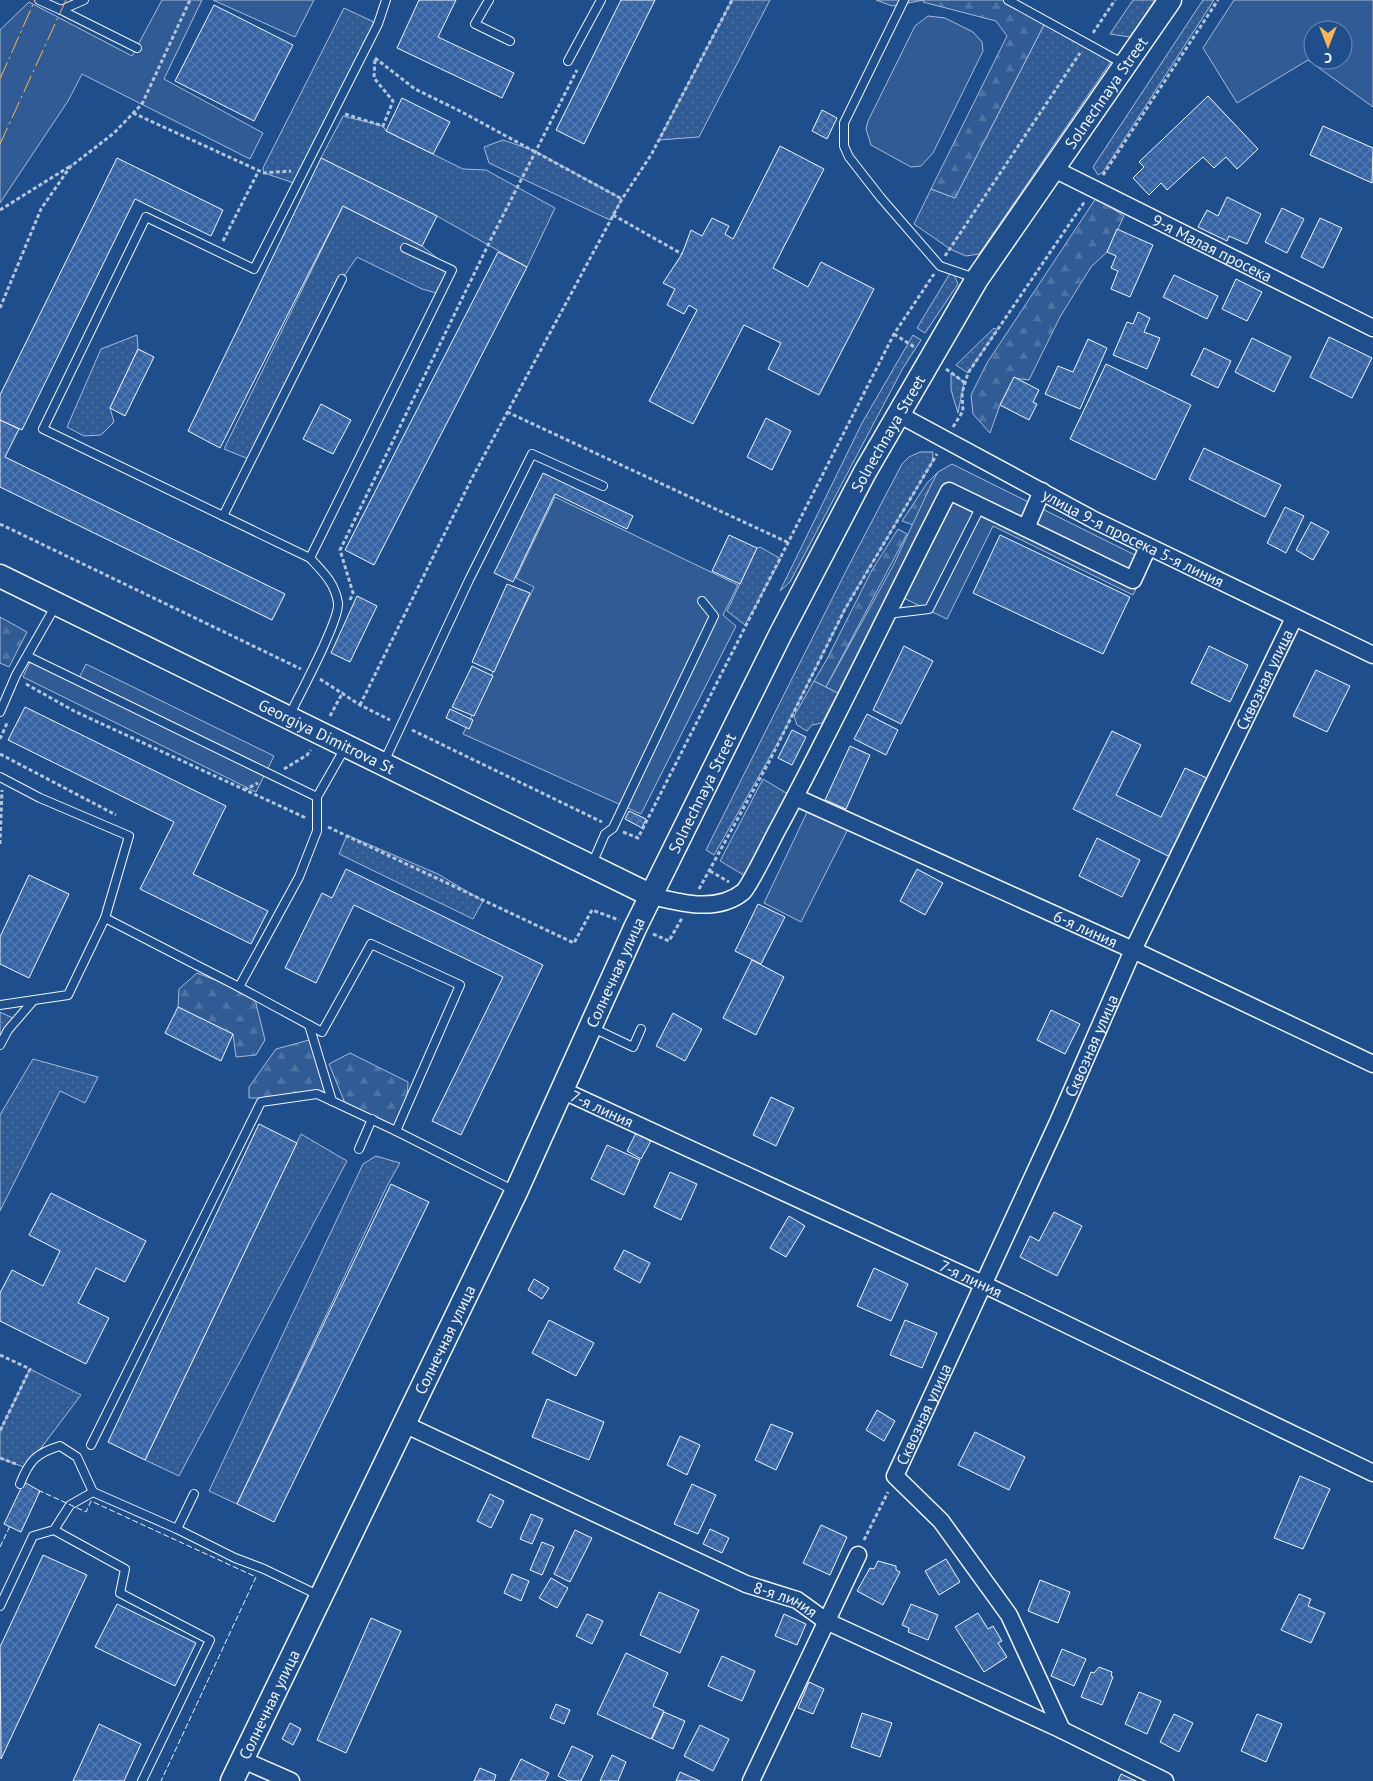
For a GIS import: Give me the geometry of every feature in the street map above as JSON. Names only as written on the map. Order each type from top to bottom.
[{"type":"main road","name":"Solnechnaya Street","points":[[652,896],[785,626],[864,472],[977,279],[1170,0]]},
{"type":"main road","name":"Georgiya Dimitrova St","points":[[0,576],[652,896]]},
{"type":"main road","name":"Солнечная улица","points":[[232,1781],[564,1091],[652,896]]},
{"type":"street","name":"9-я Малая просека","points":[[1052,168],[1373,328]]},
{"type":"street","name":"улица 9-я просека 5-я линия","points":[[898,414],[1148,547],[1373,655]]},
{"type":"street","points":[[652,896],[688,905],[726,900],[744,891],[795,797],[949,491],[1132,580],[1148,547]]},
{"type":"street","points":[[1026,528],[1042,491]]},
{"type":"street","name":"Сквозная улица","points":[[1062,1730],[1009,1615],[941,1521],[895,1476],[1058,1122],[1133,950],[1294,618]]},
{"type":"street","name":"6-я линия","points":[[795,797],[1133,950],[1373,1064]]},
{"type":"street","name":"7-я линия","points":[[564,1091],[983,1284],[1373,1473]]},
{"type":"street","name":"8-я линия","points":[[404,1424],[746,1584],[796,1600],[826,1621],[1062,1730],[1165,1781]]},
{"type":"street","points":[[751,1781],[858,1555]]},
{"type":"street","points":[[243,1760],[291,1781]]},
{"type":"lane","points":[[39,0],[137,48]]},
{"type":"lane","points":[[62,10],[84,0]]},
{"type":"lane","points":[[288,718],[329,634],[338,604],[330,579],[310,558],[43,429],[146,217],[254,269],[378,24],[386,0]]},
{"type":"lane","points":[[489,0],[475,24],[510,41]]},
{"type":"lane","points":[[568,61],[602,0]]},
{"type":"lane","points":[[904,0],[844,123],[842,134],[849,157],[940,266],[977,279]]},
{"type":"lane","points":[[1008,0],[1124,64]]},
{"type":"lane","points":[[310,558],[452,270],[405,248]]},
{"type":"lane","points":[[223,516],[342,279]]},
{"type":"lane","points":[[383,764],[468,580],[532,454],[603,486]]},
{"type":"lane","points":[[886,614],[929,609],[981,506]]},
{"type":"lane","points":[[591,866],[605,834],[613,828],[714,616],[702,601]]},
{"type":"lane","points":[[0,712],[27,656],[56,604]]},
{"type":"lane","points":[[27,656],[317,797]]},
{"type":"lane","points":[[239,987],[299,878],[317,831],[317,797],[346,746]]},
{"type":"lane","points":[[0,1005],[68,995],[105,918],[129,836],[40,798],[1,778]]},
{"type":"lane","points":[[105,918],[322,1032],[371,944],[460,985],[396,1131]]},
{"type":"lane","points":[[0,1045],[8,1030],[33,1001]]},
{"type":"lane","points":[[309,1025],[332,1101]]},
{"type":"lane","points":[[592,1027],[633,1047],[641,1029]]},
{"type":"lane","points":[[92,1445],[261,1102],[317,1094],[396,1131],[516,1192]]},
{"type":"lane","points":[[359,1148],[372,1120]]},
{"type":"lane","points":[[20,1484],[26,1468],[41,1451],[60,1446],[77,1458],[93,1492],[177,1528],[235,1558],[264,1569],[322,1597]]},
{"type":"lane","points":[[0,1606],[33,1536],[54,1530],[70,1505],[93,1492]]},
{"type":"lane","points":[[177,1528],[194,1494]]},
{"type":"lane","points":[[54,1530],[125,1569],[120,1593],[210,1640],[142,1781]]},
{"type":"path","points":[[0,308],[41,209],[70,168],[114,133],[142,104],[190,0]]},
{"type":"path","points":[[360,705],[472,478],[622,198],[651,155],[732,0]]},
{"type":"path","points":[[638,838],[894,334],[1115,0]]},
{"type":"path","points":[[343,116],[344,114],[383,126],[393,101],[374,78],[373,57],[415,89],[622,198]]},
{"type":"path","points":[[350,602],[353,593],[340,550],[579,66]]},
{"type":"path","points":[[133,113],[264,173],[300,170]]},
{"type":"path","points":[[0,210],[79,161]]},
{"type":"path","points":[[221,244],[259,170]]},
{"type":"path","points":[[613,215],[682,254]]},
{"type":"path","points":[[507,412],[788,543]]},
{"type":"path","points":[[710,871],[770,760],[845,609],[932,463]]},
{"type":"path","points":[[0,754],[122,818]]},
{"type":"path","points":[[0,844],[1,778]]},
{"type":"path","points":[[0,1355],[30,1370],[0,1431]]},
{"type":"path","points":[[0,1458],[26,1468]]},
{"type":"path","name":"Сквозная улица","points":[[858,1555],[895,1476]]},
{"type":"green space","points":[[732,0],[770,0],[699,137],[659,140]]},
{"type":"green space","points":[[924,0],[1006,0],[1046,21],[955,198],[931,189],[1007,36],[996,21],[923,2]]},
{"type":"green space","points":[[1133,0],[1155,0],[1130,37],[1110,34]]},
{"type":"green space","points":[[1203,0],[1214,0],[1103,172],[1098,175],[1093,167]]},
{"type":"green space","points":[[344,8],[378,24],[294,183],[264,173],[263,168]]},
{"type":"green space","points":[[1046,21],[1106,54],[1110,63],[979,254],[966,256],[950,249],[914,224],[931,189],[955,198]]},
{"type":"green space","points":[[343,116],[383,126],[386,131],[463,169],[486,170],[555,208],[527,267],[437,216],[321,158]]},
{"type":"green space","points":[[503,140],[535,151],[622,199],[610,220],[489,163],[484,147]]},
{"type":"green space","points":[[1096,198],[1124,216],[1107,252],[1091,267],[1060,317],[1029,380],[1014,378],[1000,405],[990,433],[973,414],[971,395],[987,363]]},
{"type":"green space","points":[[343,206],[422,246],[452,270],[440,294],[422,289],[357,257],[342,279],[251,460],[224,449]]},
{"type":"green space","points":[[952,270],[958,284],[925,333],[917,328]]},
{"type":"green space","points":[[994,328],[997,330],[968,373],[956,365]]},
{"type":"green space","points":[[137,335],[138,349],[110,408],[114,422],[101,435],[84,436],[67,427],[101,349]]},
{"type":"green space","points":[[913,335],[921,340],[903,368],[790,582],[780,591],[862,423]]},
{"type":"green space","points":[[951,373],[964,382],[958,413],[951,390]]},
{"type":"green space","points":[[920,452],[933,452],[932,463],[850,600],[780,739],[714,855],[706,850],[848,567],[902,464],[909,457]]},
{"type":"green space","points":[[938,472],[913,525],[902,521],[927,483]]},
{"type":"green space","points":[[898,529],[907,534],[826,687],[814,681],[872,570]]},
{"type":"green space","points":[[760,547],[781,559],[745,625],[727,611],[757,548]]},
{"type":"green space","points":[[0,617],[27,632],[9,667],[0,663]]},
{"type":"green space","points":[[814,681],[838,693],[822,723],[812,725],[807,731],[797,725],[794,716]]},
{"type":"green space","points":[[763,779],[788,794],[747,877],[720,861]]},
{"type":"green space","points":[[347,835],[438,874],[483,901],[473,919],[339,854]]},
{"type":"green space","points":[[197,973],[254,995],[265,1040],[256,1055],[236,1057],[233,1034],[178,1007],[179,989]]},
{"type":"green space","points":[[0,1012],[17,1020],[0,1045]]},
{"type":"green space","points":[[313,1039],[332,1101],[317,1094],[293,1098],[249,1098],[249,1087],[276,1049]]},
{"type":"green space","points":[[350,1053],[408,1082],[407,1104],[396,1131],[347,1108],[329,1064]]},
{"type":"green space","points":[[33,1059],[98,1077],[85,1103],[60,1091],[0,1211],[0,1115]]},
{"type":"green space","points":[[301,1134],[347,1161],[179,1476],[145,1460]]},
{"type":"green space","points":[[376,1156],[400,1163],[388,1184],[237,1504],[209,1491],[363,1164]]},
{"type":"green space","points":[[30,1369],[81,1395],[26,1468],[0,1458],[0,1431]]},
{"type":"shaded area","points":[[162,0],[202,0],[164,79],[263,133],[250,159],[82,74],[68,101],[0,203],[0,30],[29,2],[132,56]]},
{"type":"shaded area","points":[[213,0],[314,0],[295,37]]},
{"type":"shaded area","points":[[876,0],[924,0],[892,6]]},
{"type":"shaded area","points":[[1234,0],[1373,0],[1373,107],[1322,70],[1353,70],[1353,20],[1303,20],[1303,63],[1237,103],[1203,48]]},
{"type":"shaded area","points":[[928,16],[945,18],[973,32],[982,42],[983,51],[933,153],[921,166],[911,167],[871,145],[866,129],[868,121],[915,26]]},
{"type":"shaded area","points":[[952,464],[1149,562],[1133,595],[993,526],[947,619],[889,591],[840,694],[826,687],[893,566],[938,472]]},
{"type":"shaded area","points":[[555,497],[738,585],[723,615],[736,626],[641,814],[463,734],[534,587],[516,578]]},
{"type":"shaded area","points":[[30,662],[76,684],[86,664],[274,756],[256,792],[23,677]]},
{"type":"shaded area","points":[[809,808],[849,827],[801,922],[764,903]]},
{"type":"building","points":[[419,0],[456,0],[438,37],[514,73],[502,98],[397,48]]},
{"type":"building","points":[[621,0],[655,0],[584,144],[556,130]]},
{"type":"building","points":[[214,5],[293,45],[254,121],[175,81]]},
{"type":"building","points":[[1208,96],[1258,149],[1237,169],[1226,157],[1214,168],[1203,157],[1167,190],[1161,183],[1149,195],[1133,178],[1144,167],[1139,162]]},
{"type":"building","points":[[402,98],[450,122],[433,154],[386,131]]},
{"type":"building","points":[[822,110],[837,118],[827,139],[812,131]]},
{"type":"building","points":[[1323,126],[1373,148],[1372,183],[1310,155]]},
{"type":"building","points":[[780,146],[824,169],[773,268],[808,287],[821,262],[874,289],[819,395],[768,369],[781,343],[744,325],[693,424],[649,401],[697,310],[689,305],[684,314],[667,305],[675,289],[663,283],[682,254],[691,230],[702,236],[712,218],[729,226],[725,234],[733,239]]},
{"type":"building","points":[[117,158],[223,210],[211,236],[135,199],[22,430],[0,420],[0,395]]},
{"type":"building","points":[[321,158],[437,216],[422,246],[343,206],[220,448],[188,431]]},
{"type":"building","points":[[1227,197],[1261,214],[1247,244],[1229,236],[1227,241],[1198,227],[1207,210],[1218,216]]},
{"type":"building","points":[[1282,208],[1304,219],[1287,253],[1265,242]]},
{"type":"building","points":[[1320,218],[1342,228],[1323,268],[1301,257]]},
{"type":"building","points":[[1117,229],[1153,245],[1130,297],[1111,289],[1118,271],[1111,268],[1116,256],[1107,252]]},
{"type":"building","points":[[498,252],[527,267],[374,565],[345,550]]},
{"type":"building","points":[[1174,275],[1218,296],[1207,319],[1163,297]]},
{"type":"building","points":[[1236,279],[1262,292],[1247,321],[1222,309]]},
{"type":"building","points":[[1138,312],[1150,318],[1144,332],[1160,338],[1147,369],[1113,355],[1127,322],[1133,324]]},
{"type":"building","points":[[1329,337],[1372,358],[1352,398],[1310,377]]},
{"type":"building","points":[[1252,338],[1291,357],[1274,392],[1235,372]]},
{"type":"building","points":[[1088,339],[1107,348],[1080,409],[1045,394],[1058,366],[1073,372]]},
{"type":"building","points":[[1204,348],[1231,361],[1218,388],[1191,375]]},
{"type":"building","points":[[138,349],[154,357],[125,416],[110,408]]},
{"type":"building","points":[[1106,364],[1191,405],[1155,480],[1070,439]]},
{"type":"building","points":[[1014,377],[1039,390],[1033,402],[1037,404],[1029,420],[1000,405]]},
{"type":"building","points":[[321,404],[351,420],[333,454],[303,439]]},
{"type":"building","points":[[766,418],[791,431],[772,470],[747,457]]},
{"type":"building","points":[[0,420],[19,429],[5,457],[285,594],[272,620],[0,487]]},
{"type":"building","points":[[1204,448],[1281,485],[1265,517],[1189,479]]},
{"type":"building","points":[[543,473],[633,516],[627,529],[555,494],[513,582],[494,573]]},
{"type":"building","points":[[1285,507],[1304,516],[1286,553],[1267,543]]},
{"type":"building","points":[[1311,522],[1329,532],[1313,560],[1296,550]]},
{"type":"building","points":[[729,535],[757,548],[740,584],[712,571]]},
{"type":"building","points":[[1000,535],[1130,597],[1103,654],[973,593]]},
{"type":"building","points":[[507,584],[530,593],[494,672],[472,662]]},
{"type":"building","points":[[357,596],[377,606],[350,662],[331,653]]},
{"type":"building","points":[[904,646],[933,661],[901,724],[873,710]]},
{"type":"building","points":[[1209,646],[1248,665],[1230,702],[1191,683]]},
{"type":"building","points":[[472,666],[493,676],[474,716],[452,707]]},
{"type":"building","points":[[1316,670],[1350,686],[1327,732],[1293,716]]},
{"type":"building","points":[[25,707],[226,806],[193,874],[268,911],[251,944],[140,889],[174,822],[8,740]]},
{"type":"building","points":[[450,709],[473,720],[469,729],[446,718]]},
{"type":"building","points":[[867,714],[898,730],[886,755],[854,739]]},
{"type":"building","points":[[792,730],[806,737],[792,765],[778,758]]},
{"type":"building","points":[[1112,731],[1141,745],[1116,795],[1161,817],[1185,768],[1209,779],[1170,857],[1073,809]]},
{"type":"building","points":[[850,746],[870,755],[846,809],[825,800]]},
{"type":"building","points":[[629,811],[646,819],[642,828],[625,819]]},
{"type":"building","points":[[1097,838],[1140,860],[1122,897],[1079,876]]},
{"type":"building","points":[[346,869],[543,965],[461,1135],[432,1121],[503,977],[354,905],[316,983],[285,968],[322,893],[332,898]]},
{"type":"building","points":[[917,869],[943,883],[925,915],[900,901]]},
{"type":"building","points":[[29,875],[69,894],[29,978],[0,964],[0,937]]},
{"type":"building","points":[[758,904],[785,917],[761,964],[735,951]]},
{"type":"building","points":[[752,960],[784,977],[756,1035],[723,1018]]},
{"type":"building","points":[[178,1007],[233,1034],[221,1061],[165,1033]]},
{"type":"building","points":[[1051,1010],[1080,1024],[1065,1054],[1037,1040]]},
{"type":"building","points":[[673,1013],[702,1029],[685,1061],[656,1046]]},
{"type":"building","points":[[771,1097],[794,1108],[776,1146],[753,1135]]},
{"type":"building","points":[[259,1124],[297,1143],[145,1460],[108,1442]]},
{"type":"building","points":[[636,1133],[651,1141],[641,1159],[627,1151]]},
{"type":"building","points":[[607,1145],[640,1160],[624,1195],[591,1179]]},
{"type":"building","points":[[670,1172],[697,1184],[681,1220],[654,1207]]},
{"type":"building","points":[[391,1184],[429,1202],[274,1522],[237,1504]]},
{"type":"building","points":[[51,1193],[146,1241],[125,1282],[96,1268],[78,1303],[109,1318],[86,1364],[0,1321],[0,1293],[12,1270],[43,1286],[60,1251],[29,1235]]},
{"type":"building","points":[[1054,1212],[1082,1226],[1057,1276],[1020,1257],[1030,1236],[1039,1241]]},
{"type":"building","points":[[789,1216],[805,1226],[786,1257],[770,1248]]},
{"type":"building","points":[[624,1250],[650,1263],[640,1283],[614,1269]]},
{"type":"building","points":[[874,1268],[908,1284],[891,1321],[857,1306]]},
{"type":"building","points":[[534,1279],[549,1288],[542,1299],[528,1290]]},
{"type":"building","points":[[549,1320],[594,1343],[576,1376],[532,1353]]},
{"type":"building","points":[[905,1320],[937,1333],[922,1368],[890,1355]]},
{"type":"building","points":[[547,1399],[604,1422],[589,1460],[532,1437]]},
{"type":"building","points":[[877,1410],[895,1421],[884,1441],[866,1430]]},
{"type":"building","points":[[771,1424],[793,1433],[776,1470],[755,1460]]},
{"type":"building","points":[[975,1432],[1025,1457],[1009,1490],[958,1465]]},
{"type":"building","points":[[680,1436],[700,1445],[687,1475],[667,1465]]},
{"type":"building","points":[[1300,1476],[1330,1489],[1303,1549],[1274,1538]]},
{"type":"building","points":[[24,1482],[40,1491],[21,1532],[4,1524]]},
{"type":"building","points":[[692,1484],[716,1495],[698,1534],[674,1524]]},
{"type":"building","points":[[490,1494],[504,1501],[491,1528],[477,1521]]},
{"type":"building","points":[[531,1514],[543,1519],[532,1544],[520,1539]]},
{"type":"building","points":[[821,1525],[847,1537],[830,1575],[803,1563]]},
{"type":"building","points":[[710,1529],[729,1538],[722,1553],[703,1544]]},
{"type":"building","points":[[575,1530],[592,1538],[570,1582],[554,1574]]},
{"type":"building","points":[[542,1542],[554,1547],[542,1575],[530,1570]]},
{"type":"building","points":[[43,1555],[87,1575],[1,1759],[0,1647]]},
{"type":"building","points":[[946,1559],[960,1582],[939,1595],[925,1571]]},
{"type":"building","points":[[878,1561],[896,1566],[896,1570],[900,1572],[883,1605],[857,1591],[870,1568],[874,1569]]},
{"type":"building","points":[[512,1574],[529,1581],[521,1601],[504,1593]]},
{"type":"building","points":[[551,1578],[568,1588],[557,1608],[539,1598]]},
{"type":"building","points":[[1040,1580],[1070,1592],[1058,1623],[1028,1611]]},
{"type":"building","points":[[659,1592],[699,1610],[680,1653],[640,1635]]},
{"type":"building","points":[[1299,1594],[1311,1599],[1308,1606],[1325,1613],[1311,1643],[1281,1630]]},
{"type":"building","points":[[117,1604],[196,1643],[175,1686],[95,1647]]},
{"type":"building","points":[[911,1604],[938,1615],[928,1640],[908,1632],[909,1628],[902,1625]]},
{"type":"building","points":[[978,1613],[988,1629],[993,1626],[1002,1641],[998,1643],[1007,1657],[984,1672],[955,1627]]},
{"type":"building","points":[[587,1614],[603,1621],[592,1644],[576,1636]]},
{"type":"building","points":[[784,1614],[806,1624],[797,1645],[775,1636]]},
{"type":"building","points":[[371,1618],[401,1631],[346,1753],[317,1740]]},
{"type":"building","points":[[1062,1649],[1086,1659],[1074,1686],[1051,1676]]},
{"type":"building","points":[[626,1653],[668,1673],[653,1706],[664,1711],[651,1739],[597,1714]]},
{"type":"building","points":[[722,1656],[755,1671],[742,1701],[708,1686]]},
{"type":"building","points":[[1099,1667],[1112,1672],[1111,1676],[1113,1677],[1102,1705],[1081,1697],[1091,1672],[1094,1673]]},
{"type":"building","points":[[809,1682],[824,1689],[813,1714],[798,1708]]},
{"type":"building","points":[[1139,1692],[1161,1701],[1147,1734],[1125,1724]]},
{"type":"building","points":[[556,1704],[570,1710],[564,1724],[550,1718]]},
{"type":"building","points":[[664,1712],[685,1721],[673,1749],[652,1739]]},
{"type":"building","points":[[862,1713],[892,1723],[880,1757],[851,1747]]},
{"type":"building","points":[[1174,1714],[1193,1723],[1179,1752],[1160,1742]]},
{"type":"building","points":[[1257,1714],[1282,1724],[1266,1762],[1241,1751]]},
{"type":"building","points":[[290,1723],[301,1729],[293,1745],[282,1739]]},
{"type":"building","points":[[99,1724],[141,1744],[124,1781],[73,1781]]},
{"type":"building","points":[[700,1725],[729,1739],[713,1771],[684,1756]]},
{"type":"building","points":[[572,1746],[593,1756],[581,1781],[568,1781],[558,1776]]},
{"type":"building","points":[[612,1755],[626,1762],[618,1781],[600,1781]]},
{"type":"building","points":[[521,1759],[549,1773],[545,1781],[510,1781]]},
{"type":"building","points":[[480,1768],[496,1775],[494,1781],[474,1781]]},
{"type":"building","points":[[680,1772],[700,1781],[676,1781]]},
{"type":"building","points":[[1121,1774],[1136,1781],[1118,1781]]},
{"type":"fence","points":[[39,1493],[40,1491],[86,1512],[91,1501],[256,1577],[161,1781]]},
{"type":"fence","points":[[0,1547],[10,1526],[12,1527]]},
{"type":"power","points":[[0,79],[35,0]]},
{"type":"power","points":[[0,144],[66,0]]}]
